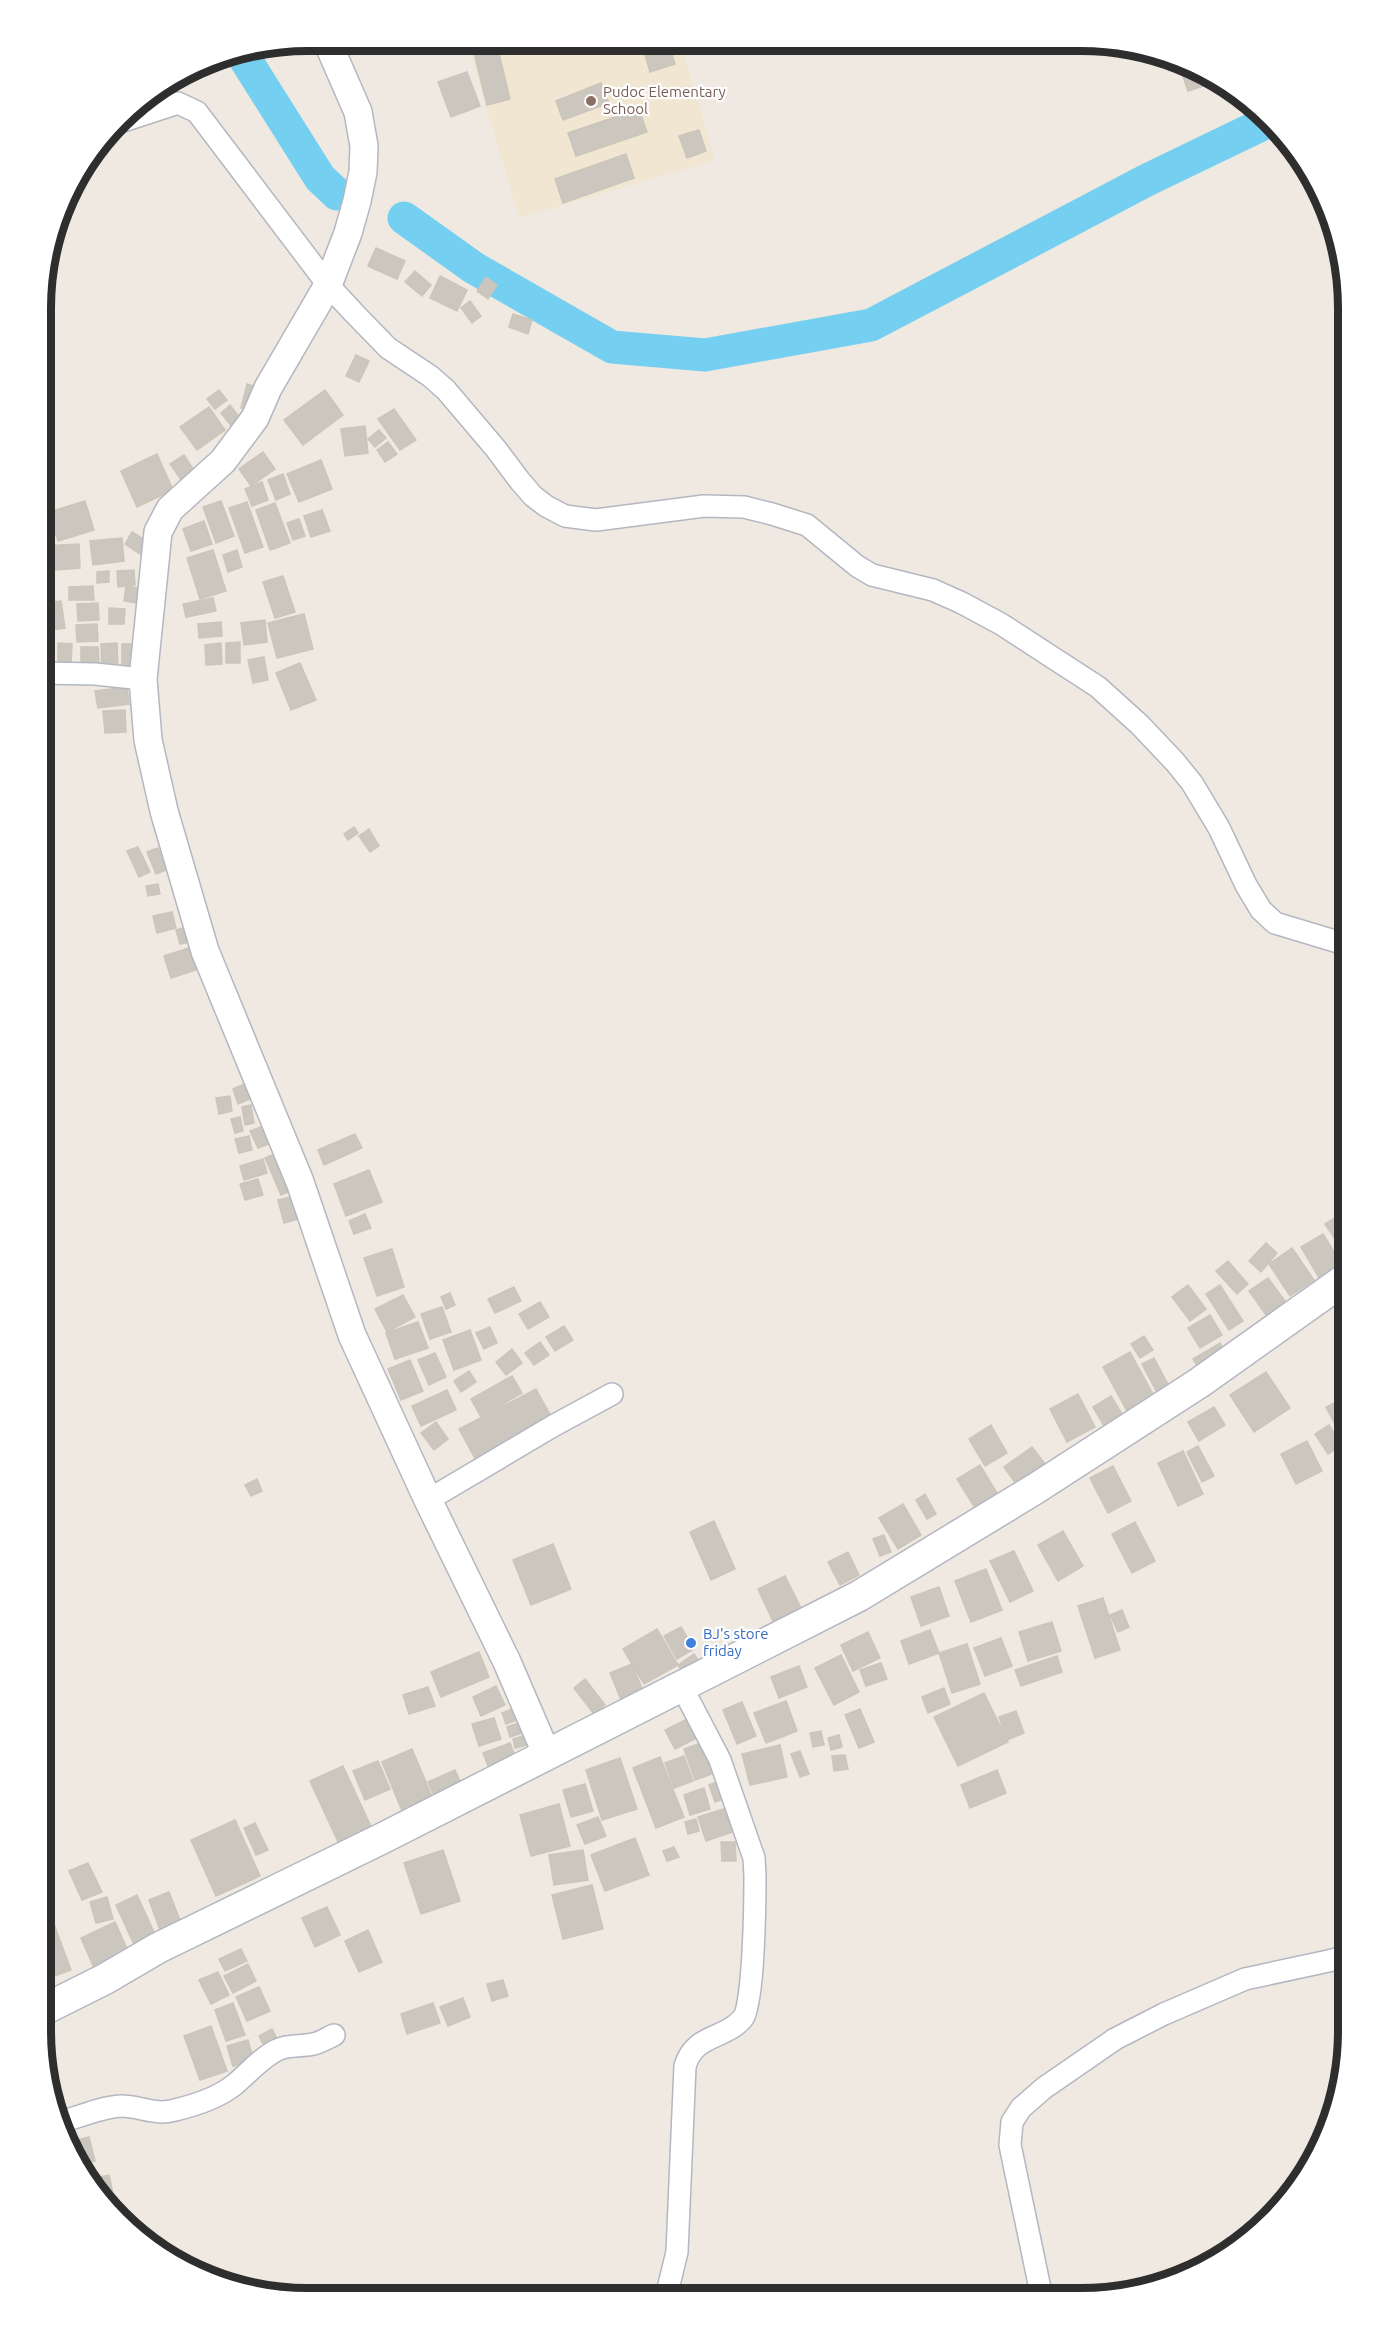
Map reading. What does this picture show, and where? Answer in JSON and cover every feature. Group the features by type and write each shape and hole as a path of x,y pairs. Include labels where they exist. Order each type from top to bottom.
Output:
{"main road":[{"path":"51,2006 105,1979 168,1943 547,1755 859,1596 1026,1495 1199,1383 1338,1284"}],"street":[{"path":"332,51 358,112 364,146 363,172 357,201 328,285 268,388 255,418 223,461 170,509 158,532 143,679 148,740 162,801 205,951 300,1182 352,1335 428,1500 507,1662 547,1755"},
{"path":"138,116 178,103 197,112 328,285 388,348 430,375 446,390 533,496 565,516 596,520 704,506 744,507 807,525 857,566 872,575 933,590 1011,630 1098,687 1140,725 1175,762 1192,783 1214,819 1256,901 1275,922 1338,942"},
{"path":"51,673 95,674 143,679"},
{"path":"428,1500 612,1394"},
{"path":"669,2288 677,2252 685,2066 688,2055 696,2045 737,2023 745,2016 750,1989 755,1876 754,1858 720,1760 682,1687"},
{"path":"1040,2288 1010,2145 1012,2122 1021,2108 1044,2088 1115,2039 1164,2014 1245,1979 1338,1959"},
{"path":"68,2120 113,2107 125,2106 157,2112 172,2112 191,2106 219,2096 235,2085 254,2065 279,2049 289,2045 314,2044 333,2035"}],"shaded area":[{"name":"Pudoc Elementary School","path":"470,51 683,51 715,160 519,218"}],"building":[{"path":"474,51 498,51 510,99 487,105"},
{"path":"644,51 671,51 675,64 650,72"},
{"path":"467,72 480,106 451,117 438,82"},
{"path":"1181,72 1208,84 1188,91"},
{"path":"601,83 609,103 563,120 556,101"},
{"path":"639,109 647,132 576,156 568,133"},
{"path":"699,130 706,151 687,158 679,136"},
{"path":"626,154 634,178 563,203 555,179"},
{"path":"376,248 405,261 397,279 368,266"},
{"path":"415,271 431,285 422,296 405,282"},
{"path":"440,276 467,290 457,311 430,298"},
{"path":"486,277 497,285 488,299 477,291"},
{"path":"470,301 481,316 472,323 461,308"},
{"path":"513,314 532,320 528,334 509,327"},
{"path":"356,355 369,361 359,382 346,376"},
{"path":"247,384 257,387 252,411 241,408"},
{"path":"219,390 227,400 215,409 207,399"},
{"path":"325,390 343,415 303,445 284,420"},
{"path":"230,405 242,421 233,428 221,413"},
{"path":"209,407 225,430 197,450 180,427"},
{"path":"394,409 416,440 400,450 378,419"},
{"path":"365,426 368,453 345,456 341,429"},
{"path":"379,430 386,438 375,447 368,439"},
{"path":"388,442 397,454 385,462 377,450"},
{"path":"263,452 275,469 251,486 239,469"},
{"path":"157,454 173,490 137,507 121,471"},
{"path":"184,455 195,472 182,481 170,464"},
{"path":"321,460 332,489 299,502 287,474"},
{"path":"283,474 290,494 276,500 268,480"},
{"path":"262,482 268,500 252,506 245,489"},
{"path":"85,501 94,530 58,541 51,511"},
{"path":"221,501 234,536 216,543 203,507"},
{"path":"247,502 263,547 245,553 229,508"},
{"path":"275,503 290,543 270,550 256,510"},
{"path":"322,510 330,531 311,537 304,516"},
{"path":"299,519 305,536 293,540 287,523"},
{"path":"204,521 212,544 191,551 183,529"},
{"path":"132,532 151,544 143,556 125,544"},
{"path":"122,538 124,561 93,565 90,541"},
{"path":"79,544 80,568 51,570 51,546"},
{"path":"213,550 226,591 200,599 187,558"},
{"path":"237,550 242,567 228,572 223,555"},
{"path":"134,570 135,585 118,587 117,571"},
{"path":"109,571 109,582 97,583 97,572"},
{"path":"283,576 295,612 275,618 263,582"},
{"path":"93,586 94,600 69,600 69,587"},
{"path":"126,586 143,589 141,604 124,601"},
{"path":"213,598 216,611 186,617 183,604"},
{"path":"61,601 65,628 51,630 51,602"},
{"path":"98,603 99,620 78,621 77,604"},
{"path":"109,608 125,609 124,624 109,624"},
{"path":"304,614 313,649 277,658 268,623"},
{"path":"265,620 267,642 244,645 241,623"},
{"path":"221,622 222,636 199,638 198,624"},
{"path":"97,624 98,641 77,642 76,625"},
{"path":"240,642 240,663 226,663 226,643"},
{"path":"58,643 72,644 71,666 58,665"},
{"path":"117,643 118,668 102,669 101,644"},
{"path":"221,643 222,664 206,665 205,645"},
{"path":"122,644 141,644 141,676 122,676"},
{"path":"81,647 98,647 99,663 81,663"},
{"path":"51,651 54,652 51,667"},
{"path":"264,657 268,680 253,683 248,660"},
{"path":"300,663 316,700 291,710 276,673"},
{"path":"127,687 129,704 98,708 95,691"},
{"path":"125,710 126,732 105,733 103,711"},
{"path":"354,827 358,833 348,840 344,834"},
{"path":"369,829 379,846 370,852 359,836"},
{"path":"138,847 150,872 139,877 127,851"},
{"path":"158,848 166,870 156,874 147,852"},
{"path":"158,884 160,894 148,896 146,886"},
{"path":"172,912 176,928 157,933 153,916"},
{"path":"195,925 199,940 180,944 176,930"},
{"path":"195,946 202,968 171,978 164,956"},
{"path":"254,1080 260,1095 238,1104 233,1089"},
{"path":"230,1096 232,1111 219,1114 216,1098"},
{"path":"251,1105 254,1123 245,1125 242,1107"},
{"path":"240,1117 243,1131 235,1133 231,1119"},
{"path":"269,1124 276,1141 258,1148 250,1131"},
{"path":"355,1134 362,1148 324,1165 318,1150"},
{"path":"249,1136 252,1150 239,1153 235,1139"},
{"path":"280,1152 296,1189 281,1195 265,1158"},
{"path":"263,1159 267,1173 244,1180 240,1166"},
{"path":"369,1170 382,1202 346,1216 334,1184"},
{"path":"258,1179 263,1195 245,1200 240,1184"},
{"path":"302,1194 309,1216 284,1223 278,1200"},
{"path":"365,1214 371,1228 354,1234 349,1221"},
{"path":"1336,1217 1338,1244 1325,1224"},
{"path":"1323,1234 1338,1258 1338,1271 1321,1281 1301,1247"},
{"path":"1266,1243 1277,1253 1261,1272 1249,1261"},
{"path":"1292,1248 1314,1280 1290,1296 1269,1264"},
{"path":"392,1249 404,1287 377,1296 364,1258"},
{"path":"1228,1261 1248,1284 1237,1294 1216,1271"},
{"path":"1268,1278 1285,1301 1266,1315 1249,1291"},
{"path":"1188,1285 1206,1309 1190,1321 1172,1297"},
{"path":"1220,1285 1243,1321 1229,1330 1206,1294"},
{"path":"514,1287 521,1301 495,1313 488,1299"},
{"path":"450,1293 455,1305 446,1309 441,1297"},
{"path":"403,1295 415,1317 387,1332 375,1309"},
{"path":"540,1302 549,1317 528,1329 519,1314"},
{"path":"442,1307 451,1332 430,1339 421,1314"},
{"path":"1210,1315 1222,1335 1200,1348 1188,1328"},
{"path":"418,1322 428,1348 395,1359 386,1333"},
{"path":"564,1326 573,1340 555,1351 546,1337"},
{"path":"490,1327 497,1343 484,1349 476,1333"},
{"path":"470,1330 481,1360 454,1370 443,1340"},
{"path":"1144,1336 1153,1350 1140,1358 1131,1344"},
{"path":"540,1342 549,1355 534,1365 525,1353"},
{"path":"1220,1343 1229,1359 1203,1375 1193,1359"},
{"path":"512,1349 522,1363 506,1375 496,1362"},
{"path":"1130,1352 1154,1396 1127,1411 1103,1367"},
{"path":"435,1353 446,1377 429,1385 418,1360"},
{"path":"1154,1358 1171,1390 1159,1396 1142,1364"},
{"path":"410,1360 423,1391 401,1400 388,1369"},
{"path":"469,1371 476,1382 461,1392 454,1381"},
{"path":"1266,1372 1290,1408 1254,1432 1230,1395"},
{"path":"512,1376 522,1393 481,1417 471,1399"},
{"path":"536,1389 553,1420 476,1460 459,1429"},
{"path":"447,1390 456,1410 421,1426 412,1406"},
{"path":"1078,1394 1095,1427 1067,1442 1050,1409"},
{"path":"1111,1396 1125,1419 1107,1431 1093,1407"},
{"path":"1338,1401 1338,1430 1326,1407"},
{"path":"1214,1407 1225,1425 1199,1441 1188,1422"},
{"path":"436,1422 448,1439 434,1450 421,1433"},
{"path":"991,1425 1007,1453 985,1466 969,1439"},
{"path":"1329,1425 1338,1439 1338,1448 1328,1454 1315,1434"},
{"path":"1307,1441 1322,1471 1296,1484 1281,1454"},
{"path":"1198,1446 1214,1476 1202,1482 1187,1452"},
{"path":"1032,1447 1045,1464 1016,1484 1004,1467"},
{"path":"1183,1451 1203,1494 1178,1506 1158,1463"},
{"path":"980,1465 1000,1498 977,1511 957,1479"},
{"path":"1113,1466 1131,1501 1108,1513 1090,1478"},
{"path":"257,1479 262,1491 251,1496 245,1485"},
{"path":"925,1494 936,1514 927,1519 916,1500"},
{"path":"903,1504 921,1535 898,1549 879,1518"},
{"path":"714,1521 735,1569 711,1580 690,1532"},
{"path":"1135,1522 1155,1561 1132,1573 1112,1534"},
{"path":"1063,1531 1083,1566 1058,1581 1038,1545"},
{"path":"884,1535 891,1552 880,1556 873,1539"},
{"path":"553,1544 571,1589 531,1605 513,1560"},
{"path":"1014,1551 1033,1591 1010,1602 990,1561"},
{"path":"848,1552 859,1575 840,1585 828,1562"},
{"path":"986,1569 1002,1610 971,1622 955,1581"},
{"path":"785,1576 806,1618 778,1632 758,1589"},
{"path":"939,1587 949,1616 921,1626 911,1597"},
{"path":"1103,1598 1120,1650 1095,1658 1078,1606"},
{"path":"1122,1610 1129,1627 1118,1632 1110,1615"},
{"path":"1052,1622 1061,1651 1028,1661 1019,1632"},
{"path":"681,1627 694,1649 677,1659 664,1636"},
{"path":"657,1629 678,1665 644,1684 623,1649"},
{"path":"930,1630 939,1653 909,1664 901,1641"},
{"path":"868,1632 880,1658 853,1671 841,1645"},
{"path":"1001,1638 1012,1666 985,1676 974,1648"},
{"path":"967,1644 980,1684 952,1693 939,1653"},
{"path":"479,1652 489,1677 441,1697 431,1672"},
{"path":"694,1654 703,1667 686,1678 678,1665"},
{"path":"841,1655 859,1692 834,1705 815,1668"},
{"path":"1057,1656 1062,1672 1021,1686 1015,1670"},
{"path":"881,1663 887,1679 866,1686 860,1670"},
{"path":"632,1664 646,1698 624,1707 610,1673"},
{"path":"799,1666 807,1687 779,1698 771,1677"},
{"path":"585,1679 605,1705 594,1714 574,1688"},
{"path":"496,1686 505,1705 481,1716 473,1697"},
{"path":"428,1687 435,1706 409,1714 403,1695"},
{"path":"944,1688 950,1704 928,1713 922,1697"},
{"path":"984,1693 1008,1742 958,1766 934,1717"},
{"path":"786,1701 797,1731 766,1743 754,1713"},
{"path":"742,1702 756,1736 737,1744 723,1710"},
{"path":"524,1704 529,1716 506,1724 502,1713"},
{"path":"860,1709 874,1742 859,1748 845,1715"},
{"path":"1016,1711 1024,1733 1007,1740 999,1717"},
{"path":"695,1715 705,1734 675,1749 665,1730"},
{"path":"494,1718 501,1739 479,1746 472,1724"},
{"path":"530,1719 534,1729 510,1737 507,1727"},
{"path":"821,1731 824,1745 813,1747 810,1733"},
{"path":"536,1732 539,1742 515,1748 513,1739"},
{"path":"839,1735 842,1747 831,1750 828,1738"},
{"path":"709,1740 720,1771 695,1780 684,1749"},
{"path":"510,1743 517,1761 490,1771 483,1753"},
{"path":"780,1745 787,1777 750,1785 742,1754"},
{"path":"412,1749 436,1806 405,1818 382,1762"},
{"path":"800,1751 809,1774 800,1777 791,1754"},
{"path":"845,1755 848,1769 834,1771 832,1756"},
{"path":"684,1756 693,1781 674,1788 665,1763"},
{"path":"660,1757 684,1817 656,1828 633,1768"},
{"path":"620,1758 637,1809 602,1820 586,1770"},
{"path":"378,1761 390,1789 365,1800 353,1771"},
{"path":"343,1766 373,1831 340,1846 310,1781"},
{"path":"455,1770 464,1790 437,1802 428,1782"},
{"path":"997,1770 1006,1793 970,1808 961,1785"},
{"path":"724,1779 731,1796 715,1802 709,1785"},
{"path":"585,1784 593,1811 571,1817 563,1790"},
{"path":"704,1788 710,1809 690,1815 684,1795"},
{"path":"559,1804 570,1846 531,1856 520,1815"},
{"path":"730,1807 738,1830 706,1841 698,1817"},
{"path":"598,1817 606,1836 585,1844 577,1825"},
{"path":"696,1819 699,1831 688,1834 685,1822"},
{"path":"235,1820 260,1876 216,1896 191,1840"},
{"path":"255,1823 268,1850 256,1855 244,1828"},
{"path":"635,1838 649,1875 605,1891 591,1855"},
{"path":"721,1842 735,1842 736,1861 722,1861"},
{"path":"674,1847 679,1857 667,1861 663,1851"},
{"path":"443,1850 460,1901 421,1914 404,1863"},
{"path":"583,1850 588,1880 554,1885 549,1855"},
{"path":"88,1863 102,1892 82,1900 69,1871"},
{"path":"592,1885 603,1929 563,1939 552,1895"},
{"path":"169,1892 184,1930 163,1938 149,1900"},
{"path":"137,1895 159,1943 138,1953 116,1905"},
{"path":"107,1897 113,1919 96,1923 90,1902"},
{"path":"327,1907 340,1935 315,1947 302,1918"},
{"path":"51,1916 71,1970 51,1977"},
{"path":"115,1922 133,1962 98,1977 81,1938"},
{"path":"368,1930 382,1962 359,1972 345,1941"},
{"path":"241,1949 247,1961 225,1971 219,1959"},
{"path":"248,1964 256,1981 233,1993 224,1976"},
{"path":"218,1972 229,1995 211,2004 199,1980"},
{"path":"503,1980 508,1996 492,2001 487,1984"},
{"path":"259,1987 270,2011 247,2021 236,1997"},
{"path":"463,1998 470,2017 448,2026 440,2007"},
{"path":"233,2003 245,2035 226,2041 215,2010"},
{"path":"433,2003 440,2023 407,2034 401,2014"},
{"path":"211,2026 227,2071 200,2080 184,2036"},
{"path":"272,2029 280,2044 267,2051 259,2036"},
{"path":"248,2040 254,2061 233,2066 227,2046"},
{"path":"89,2137 95,2161 87,2163 76,2140"},
{"path":"109,2175 114,2199 104,2187 97,2177"}],"waterway":[{"path":"245,59 320,178 337,194"},
{"path":"404,218 474,268 612,347 705,355 871,325 1147,180 1261,125"}],"place":[{"name":"Pudoc Elementary School","path":"591,101"},
{"name":"BJ's store friday","path":"691,1643"}]}
